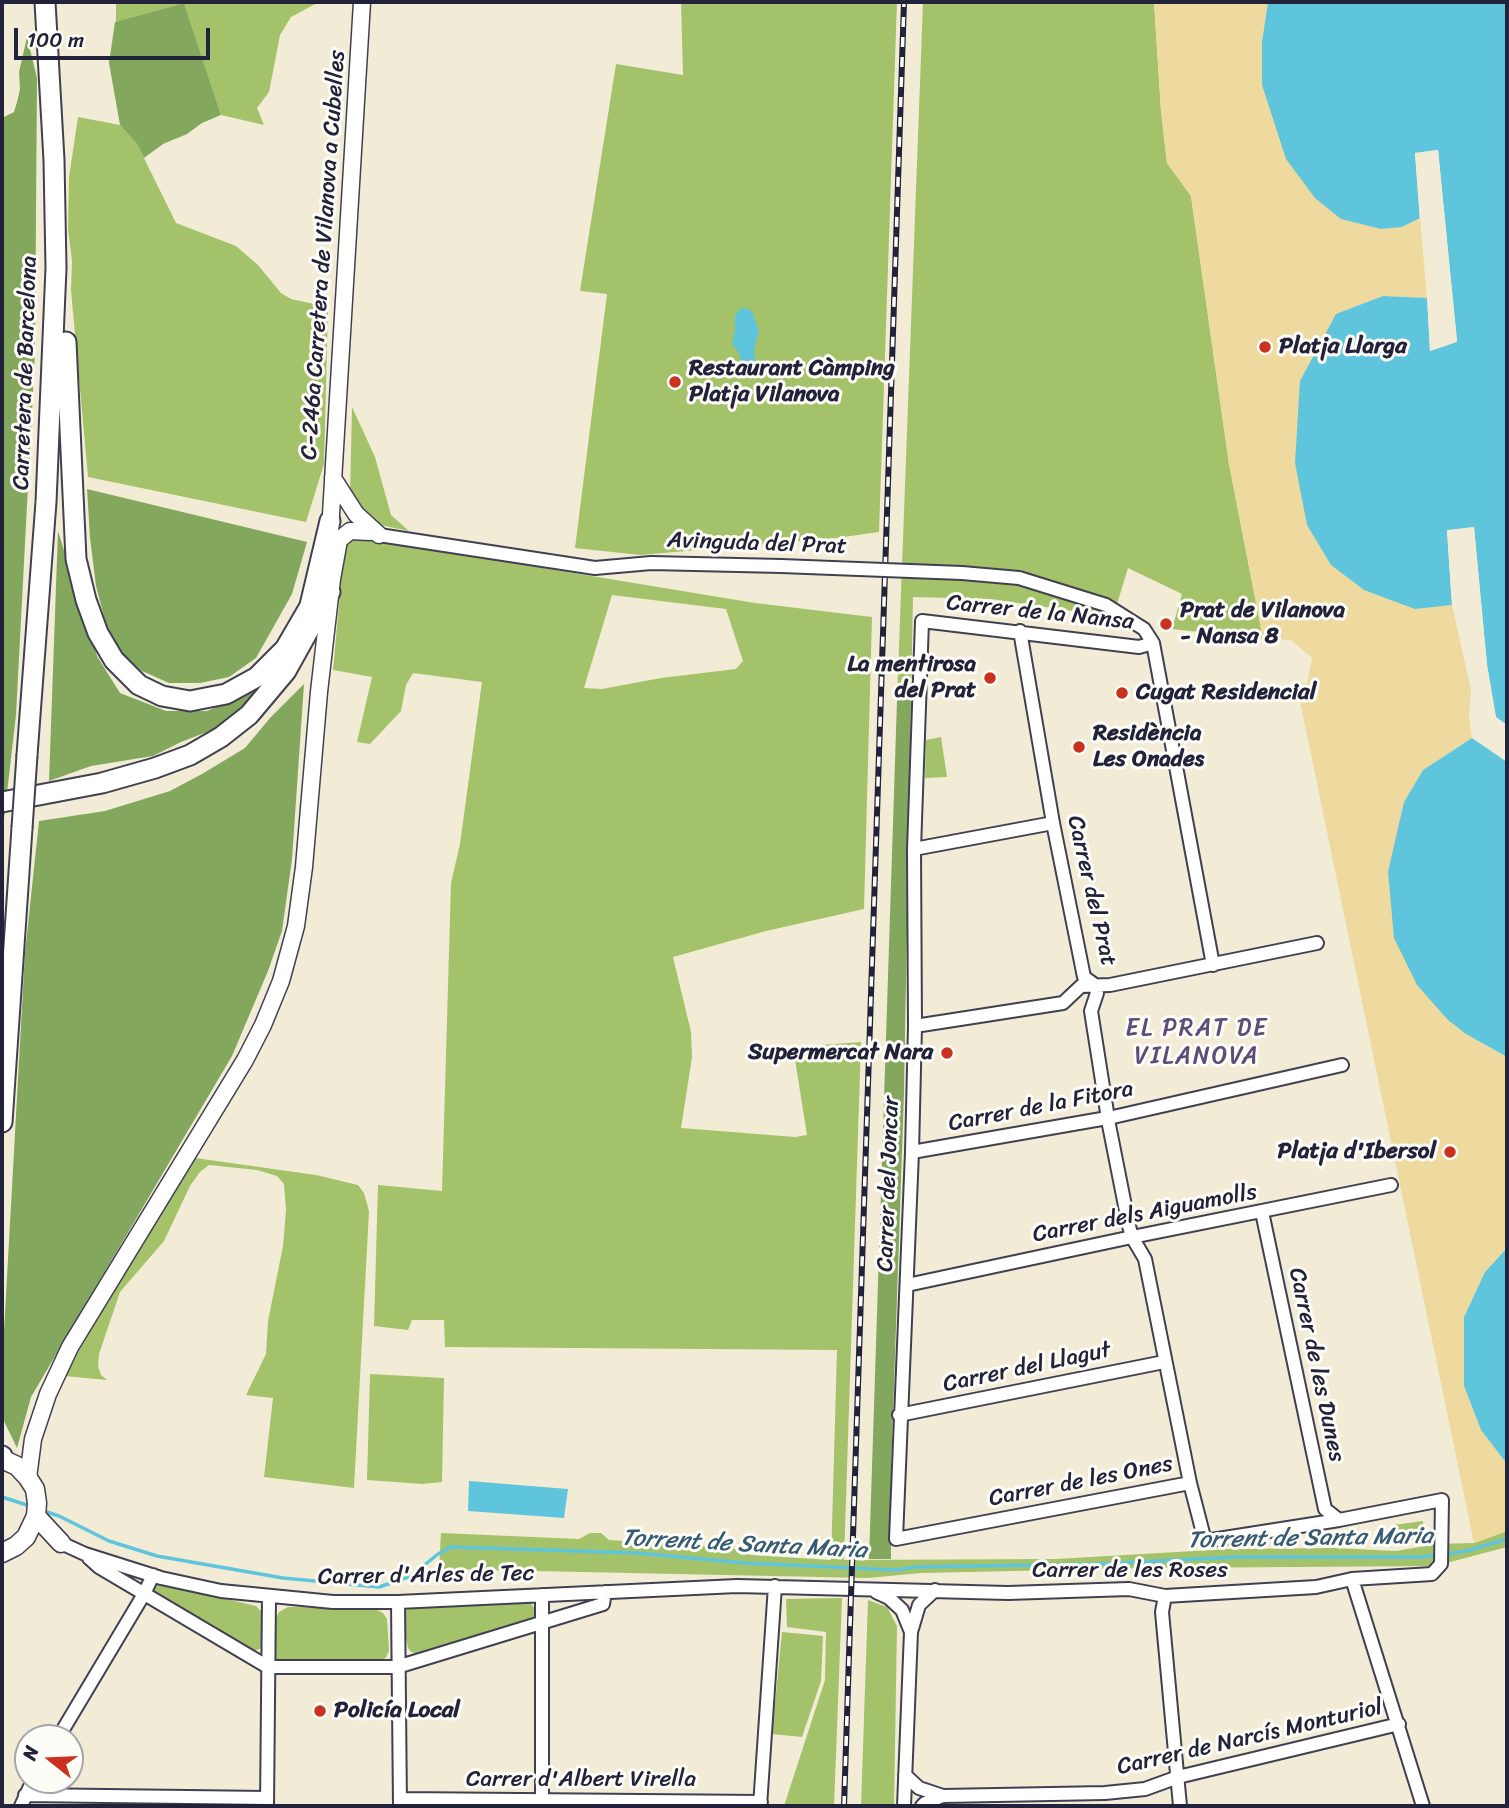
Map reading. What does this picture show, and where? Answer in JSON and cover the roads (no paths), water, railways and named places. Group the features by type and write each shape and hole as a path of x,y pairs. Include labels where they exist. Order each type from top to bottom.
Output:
{"highway":[{"name":"Carretera de Barcelona","path":"2,1122 46,502 56,268 54,147 45,2"},
{"path":"56,268 66,343 76,559 98,633 114,660 139,685 162,696 190,701 226,694 257,677 285,649 310,606"},
{"path":"300,647 330,517"},
{"path":"2,802 102,783 155,768 190,755 221,737 248,715 286,671 331,586"},
{"path":"2,944 19,879"}],"main road":[{"name":"C-246a Carretera de Vilanova a Cubelles","path":"331,586 332,478 362,2"},
{"path":"332,478 356,514 374,534"},
{"path":"330,517 341,509 348,509 356,514"},
{"path":"330,517 374,534"},
{"path":"29,1478 37,1427 48,1394 70,1347 245,1060 281,981 296,926 304,867 319,692 339,540 350,531 374,534"},
{"path":"2,1458 17,1466 29,1478 37,1509 61,1543"},
{"path":"3,1556 26,1537 37,1509"},
{"path":"26,1537 61,1543"}],"street":[{"name":"Avinguda del Prat","path":"374,534 595,568 651,563 781,566 962,573 1019,578 1106,605 1144,629 1153,643"},
{"path":"1116,643 1129,633 1128,619"},
{"name":"Carrer de la Nansa","path":"922,621 1139,647 1153,643"},
{"name":"Carrer del Joncar","path":"896,1539 899,1415 912,1152 915,1026 914,849 922,621"},
{"name":"Carrer del Prat","path":"1020,631 1053,823 1084,977 1095,985 1097,993 1091,1012 1132,1237 1145,1259 1190,1483"},
{"path":"1153,643 1213,965"},
{"path":"914,849 1053,823"},
{"path":"915,1026 1063,1003 1081,986 1110,985 1317,943"},
{"name":"Carrer de la Fitora","path":"912,1152 1110,1117 1342,1065"},
{"name":"Carrer dels Aiguamolls","path":"907,1285 1391,1185"},
{"name":"Carrer de les Dunes","path":"1262,1212 1325,1509"},
{"name":"Carrer del Llagut","path":"899,1415 1164,1362"},
{"name":"Carrer de les Ones","path":"896,1539 1190,1483 1205,1541 1443,1500 1441,1564 1432,1574"},
{"path":"1314,1523 1325,1509 1339,1520"},
{"name":"Carrer d'Arles de Tec","path":"61,1543 85,1554 153,1575 221,1591 333,1602 398,1602 737,1586 869,1589"},
{"name":"Carrer d'Arles de Tec","path":"85,1554 99,1567 268,1667"},
{"name":"Carrer de les Roses","path":"869,1589 1008,1593 1129,1589 1165,1596 1316,1587 1352,1579 1432,1574"},
{"path":"66,1724 153,1575"},
{"path":"1352,1579 1423,1806"},
{"path":"760,1804 775,1586"},
{"path":"869,1589 889,1598 902,1610 911,1632"},
{"path":"904,1806 911,1632 919,1605 935,1590"},
{"path":"268,1667 397,1667 603,1604 605,1592"},
{"path":"542,1595 542,1803"},
{"path":"1165,1596 1162,1612 1180,1806"},
{"path":"23,1800 267,1802 269,1597"},
{"path":"398,1602 400,1803"},
{"name":"Carrer de Narcís Monturiol","path":"905,1775 919,1788 943,1796 1105,1793 1145,1789 1178,1777 1399,1724"},
{"name":"Carrer de Narcís Monturiol","path":"922,1806 943,1796"},
{"name":"Carrer d'Albert Virella","path":"400,1803 760,1804"}],"water":[{"path":"1268,2 1507,2 1507,725 1496,718 1487,665 1474,527 1447,531 1452,605 1415,609 1364,590 1331,565 1307,525 1295,463 1300,381 1336,314 1383,296 1427,298 1430,351 1457,341 1438,150 1415,153 1420,218 1402,227 1381,229 1341,219 1315,198 1286,159 1262,85 1262,42"},
{"path":"742,307 752,311 759,331 754,350 755,360 748,367 741,363 739,353 732,344 735,315"},
{"path":"1472,738 1507,762 1507,1057 1466,1034 1448,1020 1417,985 1394,938 1388,872 1404,802 1423,770"},
{"path":"1507,1248 1507,1464 1481,1430 1464,1386 1464,1317 1485,1272"},
{"path":"469,1481 568,1489 564,1518 468,1511"}],"waterway":[{"name":"Torrent de Santa Maria","path":"2,1497 30,1506"},
{"name":"Torrent de Santa Maria","path":"44,1511 109,1541 157,1556 283,1578 379,1587 411,1576 451,1547 637,1553 745,1563 896,1570 915,1567 1099,1564 1237,1557 1422,1557 1467,1551 1507,1539"}],"railway":[{"path":"844,1806 904,2"}],"place":[{"name":"Platja Llarga","path":"1265,347"},
{"name":"Restaurant Càmping Platja Vilanova","path":"675,382"},
{"name":"Prat de Vilanova - Nansa 8","path":"1166,624"},
{"name":"La mentirosa del Prat","path":"990,678"},
{"name":"Cugat Residencial","path":"1122,693"},
{"name":"Residència Les Onades","path":"1079,747"},
{"name":"Supermercat Nara","path":"947,1053"},
{"name":"Platja d'Ibersol","path":"1450,1152"},
{"name":"Policía Local","path":"320,1711"}],"district":[{"name":"EL PRAT DE VILANOVA","path":"1197,1043"}]}
